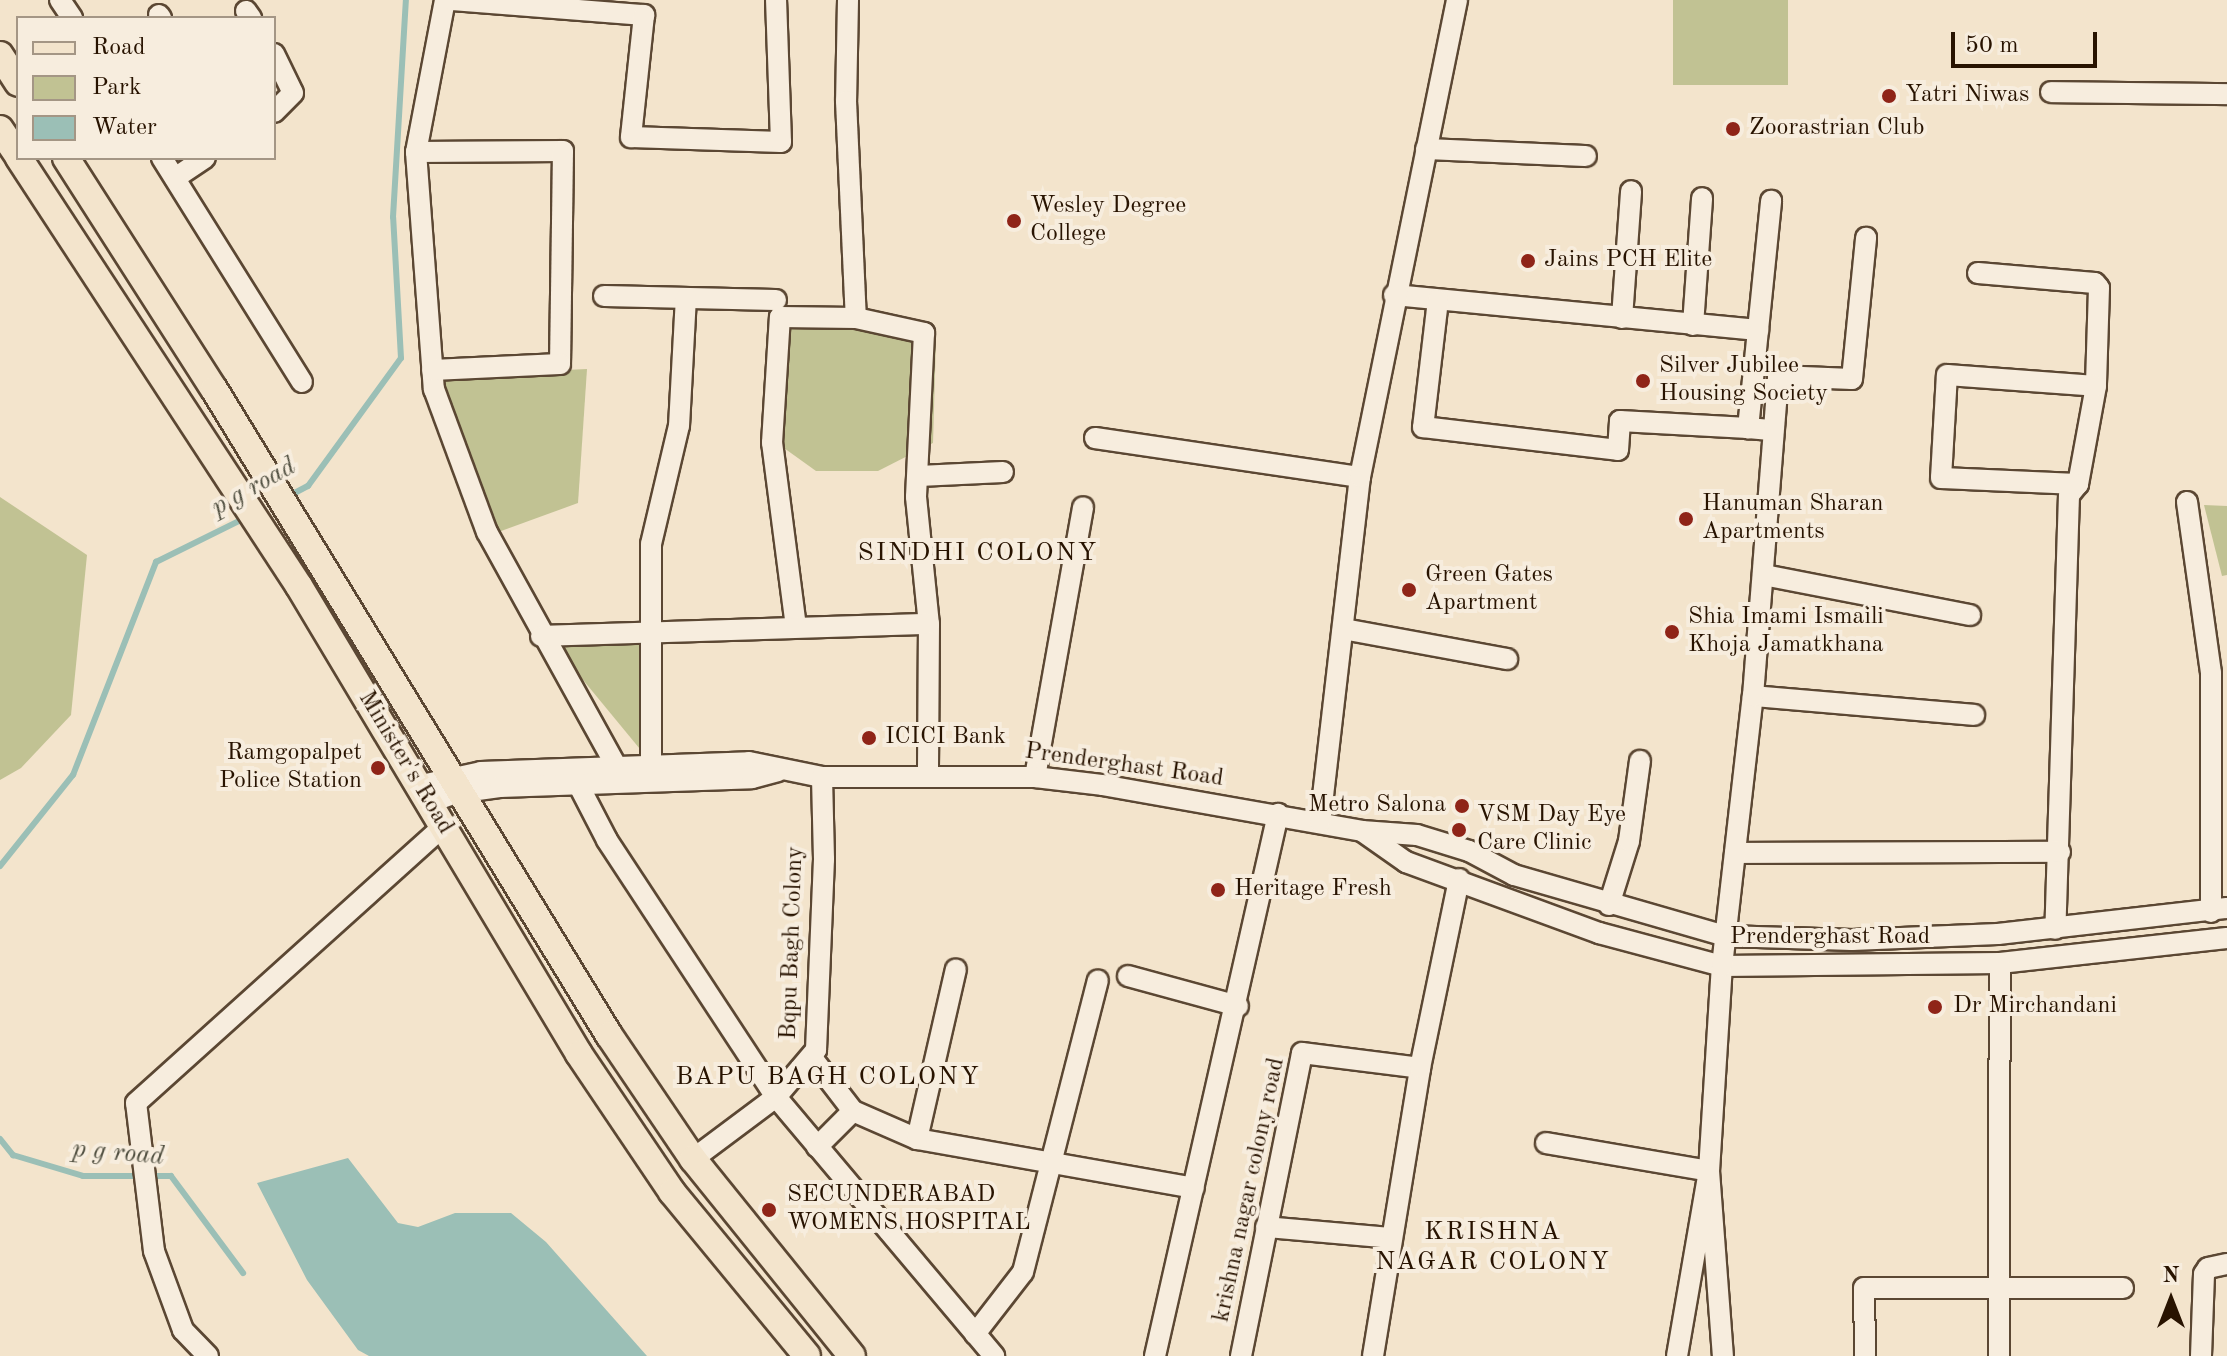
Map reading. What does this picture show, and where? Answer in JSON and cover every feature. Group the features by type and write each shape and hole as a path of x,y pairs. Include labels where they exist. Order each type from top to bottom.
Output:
{"main road":[{"path":"0,55 16,80"},
{"name":"Minister's Road","path":"0,129 16,154"},
{"name":"Minister's Road","path":"20,160 299,586 579,1054 672,1192 807,1356"},
{"name":"Minister's Road","path":"67,160 326,571 451,784 693,1159 852,1356"}],"street":[{"path":"445,0 416,152 432,370 487,532 541,636 616,766"},
{"path":"452,0 644,15 631,137 781,142 776,0"},
{"path":"848,0 846,101 856,318"},
{"path":"1320,822 1360,477 1394,295 1457,0"},
{"path":"276,58 293,93 276,110"},
{"path":"2051,92 2227,94"},
{"path":"1426,149 1586,156"},
{"path":"416,152 563,151 560,364 432,370"},
{"path":"163,160 302,382"},
{"path":"175,178 202,160"},
{"path":"1622,318 1631,191"},
{"path":"1693,325 1702,198"},
{"path":"1748,428 1771,201"},
{"path":"1677,1356 1709,1171 1722,966 1753,696 1778,376 1852,379 1866,238"},
{"path":"1978,273 2095,283 2096,386 2078,484 2069,495 2060,852 2055,929"},
{"path":"1394,295 1758,330"},
{"path":"604,296 776,300"},
{"path":"651,766 651,544 679,426 686,298"},
{"path":"1438,300 1423,427 1618,450 1620,421 1773,430"},
{"path":"796,627 772,443 780,317 856,318 924,333 919,476 929,624 928,776"},
{"path":"2078,484 1941,478 1947,375 2096,386"},
{"path":"1095,438 1360,477"},
{"path":"919,476 1003,472"},
{"path":"2187,502 2211,673 2219,910"},
{"path":"1035,777 1083,507"},
{"path":"1764,575 1970,615"},
{"path":"541,636 649,629 929,624"},
{"path":"1343,629 1507,659"},
{"path":"1753,696 1974,715"},
{"path":"1609,905 1629,841 1640,761"},
{"name":"Prenderghast Road","path":"423,795 451,784 616,766 749,762 822,777 1035,777 1278,814 1362,831 1417,835 1469,851 1514,875 1609,905 1725,936 1852,940 2055,929 2219,910"},
{"name":"Prenderghast Road","path":"451,784 578,784 752,778 782,770"},
{"name":"Bqpu Bagh Colony","path":"693,1159 776,1097 813,1059 824,859 822,777"},
{"path":"578,784 607,840 776,1097 994,1356"},
{"path":"1155,1356 1238,1006 1278,814"},
{"path":"208,1356 183,1330 154,1251 136,1103 443,827"},
{"name":"Prenderghast Road","path":"1362,831 1396,857 1599,933 1722,966 2000,963 2227,938"},
{"path":"1735,853 2060,852"},
{"path":"1373,1356 1420,1068 1459,879"},
{"path":"1999,1356 2000,963"},
{"path":"917,1139 956,969"},
{"path":"1128,976 1238,1006"},
{"path":"975,1334 1023,1272 1098,980"},
{"name":"krishna nagar colony road","path":"1241,1356 1302,1053 1420,1068"},
{"path":"813,1059 853,1111 917,1139 1051,1160 1194,1188"},
{"path":"817,1147 853,1111"},
{"path":"1546,1143 1709,1171"},
{"path":"1709,1171 1723,1356"},
{"path":"1266,1227 1392,1238"},
{"path":"2201,1356 2204,1274 2208,1268 2227,1264"},
{"path":"1865,1356 1864,1288 2123,1288"}],"green space":[{"path":"1673,0 1788,0 1788,85 1673,85"},
{"path":"783,322 857,324 936,339 933,443 878,471 816,471 777,443"},
{"path":"587,369 578,503 493,534 437,376"},
{"path":"0,497 87,555 71,715 21,768 0,780"},
{"path":"2204,505 2227,506 2227,575 2222,576"},
{"path":"644,630 649,760 546,635"}],"water":[{"path":"348,1158 398,1223 418,1227 455,1213 511,1213 546,1242 647,1356 369,1356 358,1350 307,1280 257,1183"}],"waterway":[{"name":"p g road","path":"287,497 308,486 401,358 393,217 406,0"},
{"name":"p g road","path":"0,866 73,775 156,562 245,518"},
{"name":"p g road","path":"0,1139 13,1155 83,1176 171,1176 243,1273"}],"place":[{"name":"Yatri Niwas","path":"1889,96"},
{"name":"Zoorastrian Club","path":"1733,129"},
{"name":"Wesley Degree College","path":"1014,221"},
{"name":"Jains PCH Elite","path":"1528,261"},
{"name":"Silver Jubilee Housing Society","path":"1643,381"},
{"name":"Hanuman Sharan Apartments","path":"1686,519"},
{"name":"Green Gates Apartment","path":"1409,590"},
{"name":"Shia Imami Ismaili Khoja Jamatkhana","path":"1672,632"},
{"name":"ICICI Bank","path":"869,738"},
{"name":"Ramgopalpet Police Station","path":"378,768"},
{"name":"Metro Salona","path":"1462,806"},
{"name":"VSM Day Eye Care Clinic","path":"1459,830"},
{"name":"Heritage Fresh","path":"1218,890"},
{"name":"Dr Mirchandani","path":"1935,1007"},
{"name":"SECUNDERABAD WOMENS HOSPITAL","path":"769,1210"}],"district":[{"name":"SINDHI COLONY","path":"978,554"},
{"name":"BAPU BAGH COLONY","path":"828,1078"},
{"name":"KRISHNA NAGAR COLONY","path":"1493,1248"}]}
